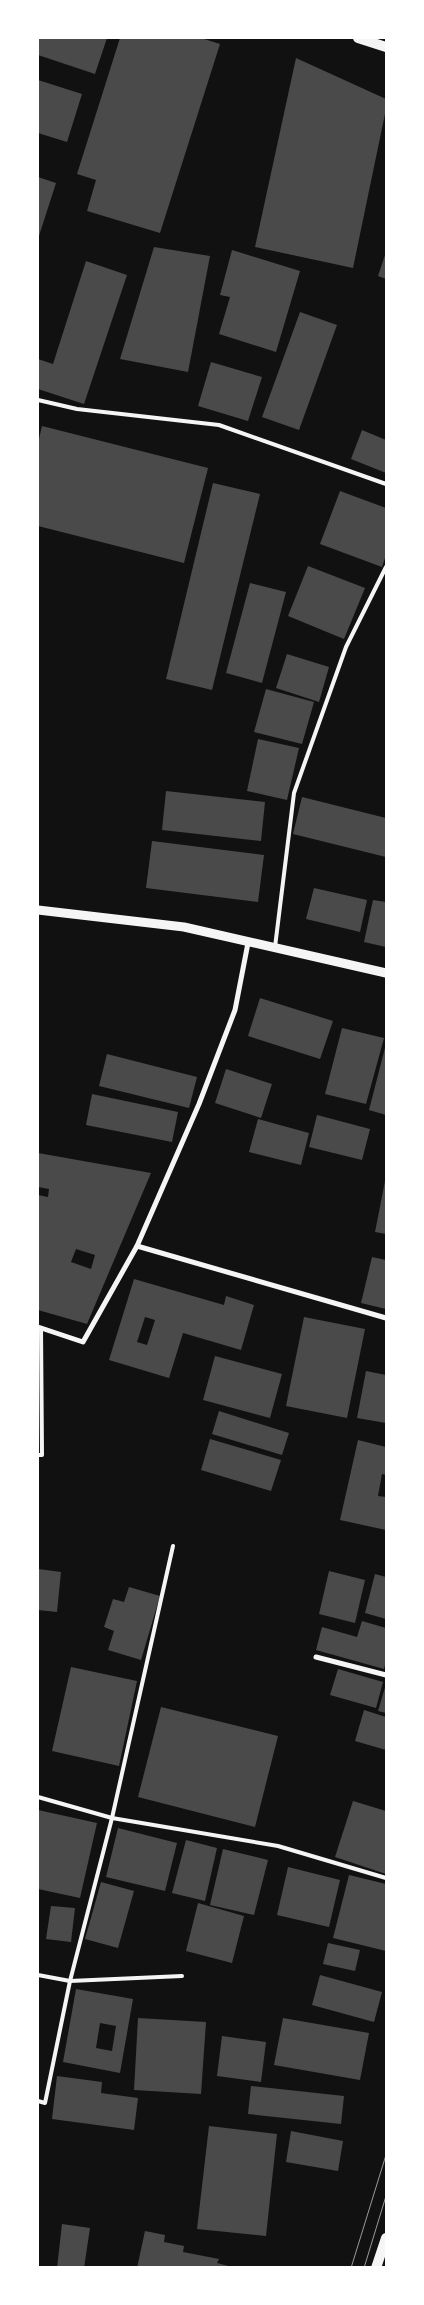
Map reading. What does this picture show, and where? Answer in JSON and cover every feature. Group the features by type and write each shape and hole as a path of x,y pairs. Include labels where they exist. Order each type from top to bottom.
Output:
{"main road":[{"path":"358,38 386,47"},
{"path":"376,2268 386,2238"}],"street":[{"path":"38,910 184,927 274,949 386,972"},
{"path":"39,1328 83,1342 137,1246 199,1104 235,1010 248,943"},
{"path":"137,1246 386,1318"},
{"path":"316,1657 386,1675"}],"lane":[{"path":"38,400 77,409 219,425 386,484"},
{"path":"274,949 294,793 346,648 386,567"},
{"path":"38,1455 42,1455 39,1328"},
{"path":"38,2101 45,2102 70,1981 112,1818 173,1546"},
{"path":"38,1797 112,1818 278,1846 386,1878"},
{"path":"38,1975 70,1981 182,1976"}],"building":[{"path":"38,38 107,38 95,74 38,55"},
{"path":"120,38 201,38 220,44 160,233 87,211 96,180 77,174"},
{"path":"296,58 386,99 386,109 353,268 255,247"},
{"path":"38,80 82,94 67,142 38,133"},
{"path":"38,177 56,183 38,239"},
{"path":"154,247 210,256 188,372 120,359"},
{"path":"232,250 300,271 276,352 219,334 230,297 220,295"},
{"path":"386,252 386,279 378,276"},
{"path":"86,261 127,275 84,404 38,389 38,359 53,364"},
{"path":"300,312 337,325 299,430 262,417"},
{"path":"211,362 262,377 248,421 198,406"},
{"path":"42,426 208,468 184,563 38,526 38,443"},
{"path":"362,430 386,440 386,473 351,459"},
{"path":"213,483 260,494 212,690 166,679"},
{"path":"340,491 386,508 386,555 382,567 320,544"},
{"path":"308,566 365,588 344,639 288,616"},
{"path":"250,583 286,592 262,683 226,673"},
{"path":"287,654 329,667 319,702 276,688"},
{"path":"266,689 314,702 302,744 254,732"},
{"path":"258,739 299,748 287,800 247,791"},
{"path":"166,791 265,802 261,841 162,830"},
{"path":"302,797 386,818 386,857 293,834"},
{"path":"152,841 264,855 258,902 146,888"},
{"path":"314,888 367,900 360,932 306,919"},
{"path":"373,900 386,902 386,947 364,942"},
{"path":"260,998 333,1021 320,1059 248,1036"},
{"path":"342,1028 384,1038 366,1104 325,1094"},
{"path":"386,1044 386,1115 369,1110"},
{"path":"107,1054 197,1077 189,1108 99,1086"},
{"path":"226,1069 272,1084 261,1118 215,1103"},
{"path":"92,1094 178,1112 172,1142 86,1125"},
{"path":"317,1115 370,1129 362,1160 309,1147"},
{"path":"258,1119 309,1133 301,1165 249,1152"},
{"path":"38,1153 151,1173 87,1324 38,1310 38,1195 48,1197 49,1189 38,1187","holes":["76,1249 95,1255 91,1269 71,1262"]},
{"path":"386,1176 386,1234 375,1232"},
{"path":"372,1257 386,1260 386,1309 361,1303"},
{"path":"134,1279 224,1305 226,1296 254,1305 241,1350 183,1333 169,1378 109,1360","holes":["145,1317 155,1320 147,1345 137,1342"]},
{"path":"304,1317 365,1329 347,1418 286,1406"},
{"path":"215,1356 282,1374 270,1418 203,1400"},
{"path":"366,1371 386,1375 386,1423 357,1418"},
{"path":"219,1411 289,1433 282,1455 212,1434"},
{"path":"210,1439 281,1460 271,1491 201,1470"},
{"path":"358,1440 386,1447 386,1475 382,1474 378,1496 386,1497 386,1530 340,1520"},
{"path":"38,1569 61,1572 57,1612 38,1610"},
{"path":"329,1571 365,1580 355,1623 319,1614"},
{"path":"375,1574 386,1577 386,1619 365,1613"},
{"path":"129,1587 160,1596 141,1660 108,1650 114,1631 104,1627 113,1599 124,1602"},
{"path":"362,1621 386,1628 386,1661 384,1669 316,1650 322,1627 357,1637"},
{"path":"71,1667 137,1681 119,1766 52,1751"},
{"path":"338,1669 383,1682 376,1708 330,1695"},
{"path":"386,1684 386,1713 378,1711"},
{"path":"161,1707 278,1736 255,1827 138,1797"},
{"path":"364,1710 386,1717 386,1750 355,1741"},
{"path":"353,1801 386,1811 386,1874 335,1857"},
{"path":"38,1810 97,1823 80,1898 38,1889"},
{"path":"118,1828 177,1843 165,1891 106,1877"},
{"path":"186,1840 217,1848 205,1901 172,1893"},
{"path":"223,1849 268,1860 254,1915 210,1905"},
{"path":"288,1867 340,1880 329,1927 277,1915"},
{"path":"349,1875 386,1884 386,1951 333,1938"},
{"path":"101,1882 134,1891 118,1948 85,1939"},
{"path":"198,1903 244,1916 232,1963 186,1951"},
{"path":"51,1906 75,1908 71,1942 46,1939"},
{"path":"328,1943 360,1950 355,1971 323,1964"},
{"path":"320,1975 382,1992 374,2022 312,2005"},
{"path":"76,1989 133,1999 120,2073 63,2062","holes":["100,2023 116,2026 112,2051 96,2048"]},
{"path":"138,2018 206,2022 201,2094 134,2090"},
{"path":"283,2018 369,2033 360,2080 274,2065"},
{"path":"222,2036 266,2042 261,2082 217,2076"},
{"path":"57,2076 102,2082 101,2093 138,2098 134,2130 52,2119"},
{"path":"251,2086 344,2096 341,2124 248,2114"},
{"path":"209,2126 277,2134 266,2236 197,2229"},
{"path":"291,2131 343,2141 338,2171 286,2162"},
{"path":"62,2224 90,2228 84,2268 57,2268"},
{"path":"145,2231 165,2235 164,2242 184,2246 183,2252 219,2259 217,2263 236,2268 137,2268"}],"tram line":[{"path":"351,2268 386,2155"},
{"path":"364,2268 386,2196"}]}
